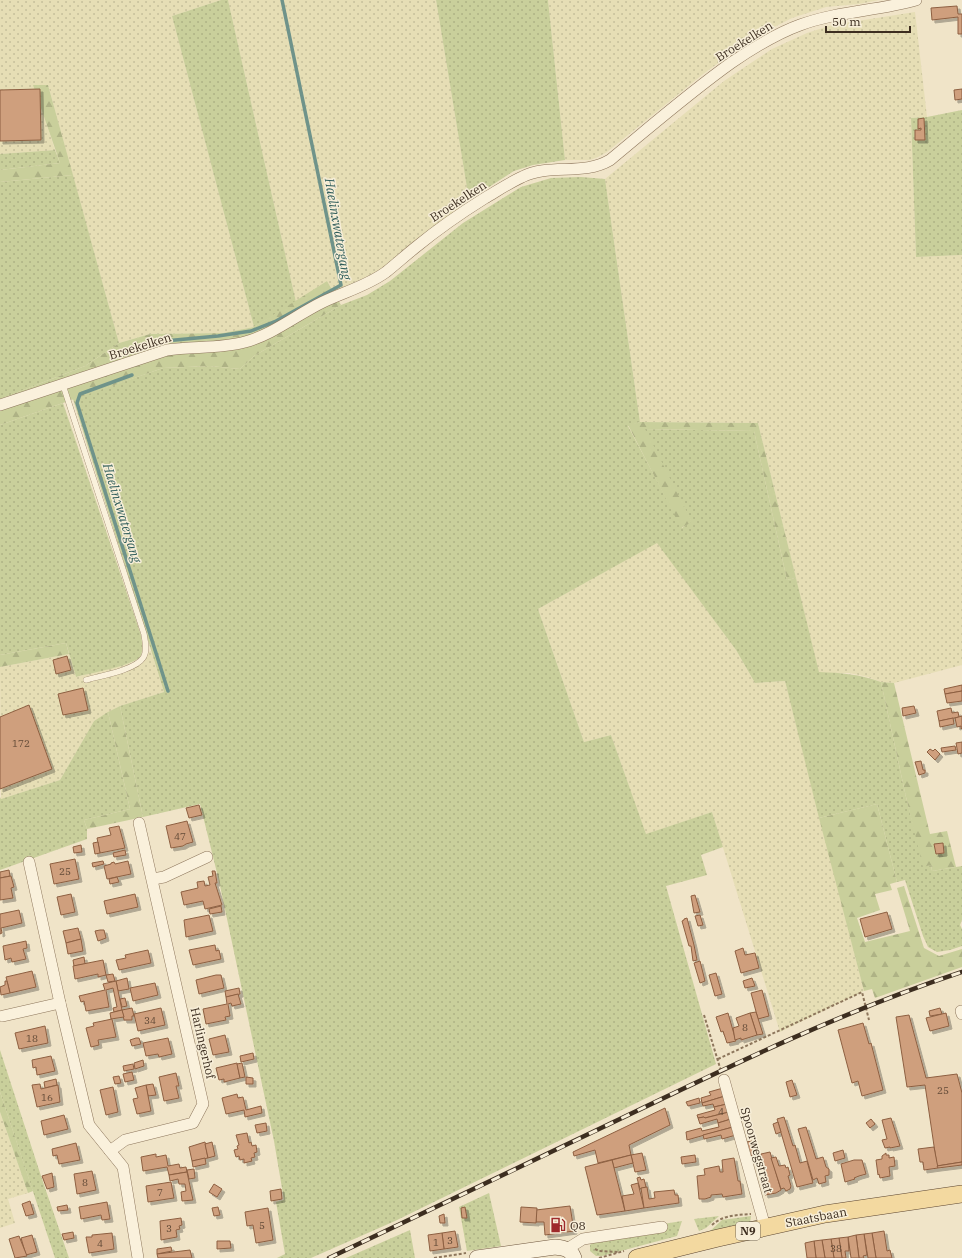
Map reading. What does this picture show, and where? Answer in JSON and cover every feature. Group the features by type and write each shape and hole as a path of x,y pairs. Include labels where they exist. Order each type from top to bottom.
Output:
{"main road":[{"name":"Staatsbaan","path":"637,1258 825,1214 962,1194"}],"street":[{"name":"Broekelken","path":"0,405 166,350 184,347 235,344 260,336 322,303 385,273 438,229 523,176 548,170 592,168 610,160 712,76 754,47 777,35 800,25 825,17 897,5 916,0"},
{"name":"Harlingerhof","path":"110,1151 125,1140 193,1123 203,1104 139,823"},
{"path":"153,880 164,877 207,857"},
{"path":"29,862 89,1125 122,1167 138,1258"},
{"path":"3,1016 60,1003"},
{"name":"Spoorwegstraat","path":"724,1080 765,1227"},
{"path":"477,1258 555,1247 571,1253 583,1239 662,1227"}],"lane":[{"path":"63,385 144,634 146,646 144,658 133,666 86,680"}],"path":[{"path":"718,1059 862,992 869,1020"},
{"path":"704,1015 724,1080"}],"shaded area":[{"path":"0,0 221,0 172,16 254,327 223,333 150,334 119,343 48,85 34,85 55,150 0,154"},
{"path":"228,0 436,0 469,200 380,270 334,293 327,281 296,302"},
{"path":"548,0 879,0 859,4 826,7 792,18 749,40 702,75 607,152 590,160 565,160"},
{"path":"915,12 927,117 911,118 916,257 962,255 962,665 894,683 881,682 868,677 849,673 819,673 758,423 640,422 605,179 724,81 772,49 807,33 832,25"},
{"path":"657,542 736,650 755,683 785,681 864,991 780,1032 712,812 646,835 611,735 584,742 538,609"},
{"path":"151,651 164,692 120,706 94,721 60,780 1,799 0,667 69,654 76,677 133,662"},
{"path":"0,1112 28,1193 8,1199 15,1223 0,1228"}],"green space":[{"path":"221,0 228,0 296,302 254,327 172,16"},
{"path":"436,0 548,0 565,160 533,165 514,171 469,200"},
{"path":"33,85 48,85 73,175 0,182 0,170 60,163"},
{"path":"962,110 962,255 916,257 911,118 927,117"},
{"path":"55,150 60,163 0,170 0,154"},
{"path":"73,175 119,343 85,366 0,399 0,182"},
{"path":"581,177 605,179 640,422 628,426 682,528 691,521 644,429 754,431 787,580 796,578 819,672 850,674 881,682 906,797 924,866 931,865 932,871 962,866 962,920 960,925 962,929 962,946 937,952 928,947 905,880 897,882 877,804 819,818 785,681 755,683 736,650 657,543 538,609 584,742 611,735 646,834 712,812 723,847 701,855 707,875 666,886 716,1064 395,1221 311,1258 277,1258 285,1254 276,1202 284,1200 274,1141 219,881 200,804 143,817 120,706 164,692 73,399 163,368 210,366 240,369 254,356 341,305 367,295 390,281 463,223 521,187 551,178"},
{"path":"327,281 341,305 254,356 240,369 210,366 163,368 0,425 0,399 85,366 119,343 150,334 223,333 254,327"},
{"path":"63,403 141,635 142,646 141,655 136,660 120,666 76,677 66,643 0,655 0,425"},
{"path":"640,422 758,423 796,578 787,580 754,431 645,429 692,522 681,528 628,425"},
{"path":"66,643 69,654 0,667 0,655"},
{"path":"881,682 894,683 930,834 947,831 956,867 932,871 931,865 923,867"},
{"path":"120,706 143,817 87,829 84,820 130,809 108,712"},
{"path":"108,712 130,809 84,820 87,829 87,839 0,870 0,797 1,799 60,780 94,721"},
{"path":"877,804 897,882 890,884 892,890 875,894 880,910 857,918 865,942 910,931 897,888 904,886 924,948 939,956 962,949 962,967 875,998 872,989 864,991 819,818"},
{"path":"0,1050 69,1258 55,1258 0,1092"},
{"path":"0,1092 33,1191 28,1193 0,1112"},
{"path":"489,1193 501,1246 467,1251 459,1207"},
{"path":"719,1216 706,1228 699,1231 694,1219"},
{"path":"751,1216 750,1223 708,1233 722,1220"},
{"path":"682,1221 677,1236 602,1256 596,1256 590,1251 590,1245 592,1242 663,1224"},
{"path":"410,1230 415,1258 346,1258"}],"building":[{"path":"957,6 958,14 962,14 962,34 958,34 958,17 932,20 931,8"},
{"path":"40,89 41,140 0,141 0,90"},
{"path":"962,89 962,99 955,100 954,90"},
{"path":"924,118 925,140 915,140 915,130 921,130 921,128 918,129 918,119"},
{"path":"67,656 71,670 56,674 53,660"},
{"path":"962,685 962,691 945,694 944,689"},
{"path":"83,688 88,710 63,715 58,694"},
{"path":"962,691 962,701 947,703 945,694"},
{"path":"29,705 52,769 0,789 0,717"},
{"path":"914,706 916,713 903,716 902,708"},
{"path":"951,708 952,713 958,712 959,717 939,721 937,711"},
{"path":"962,716 961,729 961,726 957,727 955,718"},
{"path":"953,718 954,724 940,727 939,721"},
{"path":"962,742 962,753 958,754 956,743"},
{"path":"955,746 956,750 942,752 941,748"},
{"path":"930,749 933,751 935,749 940,754 935,760 927,752"},
{"path":"921,761 925,773 919,775 915,762"},
{"path":"199,805 202,815 189,818 186,808"},
{"path":"187,821 193,842 183,846 171,848 166,826"},
{"path":"119,826 125,848 100,853 97,838 111,835 109,828"},
{"path":"98,842 100,853 95,854 93,843"},
{"path":"943,843 944,853 936,854 934,844"},
{"path":"81,845 82,852 74,853 73,847"},
{"path":"125,850 126,855 114,857 113,853"},
{"path":"75,859 79,879 54,884 50,864"},
{"path":"103,861 104,864 93,867 92,863"},
{"path":"128,861 131,874 107,879 104,866 114,862 115,864"},
{"path":"9,870 10,876 0,878 0,872"},
{"path":"212,871 215,871 217,883 215,883 222,905 205,909 203,901 184,905 181,892 198,888 197,882 204,881 205,886 210,885 208,877 213,876"},
{"path":"11,876 14,887 11,888 13,898 0,900 0,878"},
{"path":"117,877 119,882 110,884 109,879"},
{"path":"71,894 75,912 61,915 57,897"},
{"path":"135,894 138,907 107,914 104,901"},
{"path":"695,895 700,912 694,913 691,896"},
{"path":"221,906 222,912 210,914 209,909"},
{"path":"19,910 22,923 1,928 2,933 0,934 0,914"},
{"path":"887,912 892,929 865,937 860,919"},
{"path":"209,915 213,931 186,937 184,920"},
{"path":"700,915 703,925 698,926 695,916"},
{"path":"687,918 697,960 693,961 691,946 689,946 682,921"},
{"path":"78,928 81,939 66,943 63,931"},
{"path":"104,930 106,938 98,941 95,931"},
{"path":"81,939 83,951 68,954 66,943"},
{"path":"26,941 27,948 23,949 26,959 12,962 11,958 5,960 3,946"},
{"path":"215,945 216,951 219,950 221,959 193,965 189,950"},
{"path":"743,948 745,955 755,953 759,968 741,973 735,951"},
{"path":"148,950 151,963 119,970 116,960 126,958 125,955"},
{"path":"84,957 85,964 74,966 73,960"},
{"path":"103,960 106,975 98,977 98,974 75,979 73,966"},
{"path":"700,961 705,981 700,983 694,963"},
{"path":"32,971 36,987 10,993 6,977"},
{"path":"716,973 722,994 715,996 709,975"},
{"path":"113,974 115,981 108,982 106,975"},
{"path":"221,975 224,988 199,994 196,980"},
{"path":"127,978 129,989 118,991 116,981"},
{"path":"752,978 755,986 745,988 743,981"},
{"path":"5,981 7,981 10,993 1,995 0,987 5,985"},
{"path":"116,981 122,1010 114,1012 113,1008 117,1007 113,988 106,990 109,1007 86,1011 84,1001 81,1002 79,996 105,990 103,984"},
{"path":"155,983 158,995 133,1001 130,988"},
{"path":"239,988 240,994 226,997 225,991"},
{"path":"762,990 769,1016 758,1019 751,993"},
{"path":"238,994 241,1004 232,1006 231,1003 228,1004 230,1016 225,1017 226,1020 206,1024 203,1009 227,1004 226,997"},
{"path":"125,998 127,1006 122,1007 120,999"},
{"path":"132,1008 134,1016 132,1016 132,1020 124,1020 122,1010"},
{"path":"161,1008 165,1025 138,1031 134,1014"},
{"path":"940,1008 942,1014 930,1016 929,1011"},
{"path":"122,1010 124,1017 111,1019 110,1013"},
{"path":"756,1012 763,1034 757,1035 750,1013"},
{"path":"728,1013 736,1041 727,1043 723,1031 721,1032 716,1017"},
{"path":"750,1013 757,1035 741,1040 741,1038 735,1040 733,1028 739,1026 736,1018"},
{"path":"946,1013 949,1026 930,1031 926,1018"},
{"path":"909,1015 926,1078 957,1074 962,1093 962,1162 937,1166 925,1085 907,1087 896,1017"},
{"path":"112,1019 116,1037 98,1040 99,1045 91,1047 86,1028 94,1026 93,1023"},
{"path":"863,1023 869,1044 871,1043 883,1090 862,1096 858,1081 852,1083 838,1030"},
{"path":"45,1026 48,1043 19,1049 15,1033"},
{"path":"225,1035 229,1052 213,1055 209,1039"},
{"path":"139,1038 141,1044 132,1046 130,1040"},
{"path":"168,1038 172,1054 159,1057 158,1054 146,1056 143,1043"},
{"path":"253,1053 254,1059 241,1062 240,1056"},
{"path":"51,1056 55,1071 37,1075 36,1067 33,1068 32,1060"},
{"path":"143,1060 144,1066 135,1069 134,1063"},
{"path":"237,1063 240,1078 224,1082 224,1079 219,1080 216,1068"},
{"path":"242,1063 245,1077 240,1078 237,1064"},
{"path":"133,1064 134,1069 124,1071 123,1066"},
{"path":"132,1072 134,1080 125,1082 123,1074"},
{"path":"176,1073 179,1086 176,1086 179,1098 164,1101 159,1077"},
{"path":"119,1076 121,1083 115,1084 113,1077"},
{"path":"246,1077 253,1078 253,1084 246,1084"},
{"path":"56,1079 57,1085 45,1088 44,1082"},
{"path":"792,1080 797,1095 790,1097 786,1082"},
{"path":"40,1084 41,1089 58,1085 60,1102 37,1107 32,1085"},
{"path":"153,1084 156,1095 148,1096 146,1085"},
{"path":"146,1085 151,1111 137,1114 133,1099 138,1098 135,1088"},
{"path":"113,1087 118,1112 106,1115 100,1090"},
{"path":"723,1088 725,1096 702,1103 701,1098 711,1095 709,1092"},
{"path":"237,1094 238,1098 243,1097 246,1110 261,1106 262,1113 245,1117 244,1110 226,1114 222,1098"},
{"path":"725,1096 727,1104 714,1107 713,1104 703,1106 702,1103"},
{"path":"699,1098 700,1103 688,1106 686,1102"},
{"path":"727,1104 729,1112 705,1118 698,1118 697,1115 715,1110 714,1107"},
{"path":"665,1108 670,1125 629,1145 631,1155 598,1163 595,1150 574,1156 573,1152"},
{"path":"729,1112 731,1119 718,1123 717,1119 700,1124 698,1118 705,1118"},
{"path":"64,1115 68,1129 44,1135 41,1121"},
{"path":"784,1117 800,1163 807,1161 813,1183 797,1187 777,1119"},
{"path":"891,1118 900,1146 885,1148 882,1140 887,1139 882,1120"},
{"path":"731,1119 733,1127 687,1140 686,1132 701,1128 702,1131 719,1127 718,1123"},
{"path":"871,1119 875,1124 870,1128 866,1123"},
{"path":"778,1122 781,1132 776,1134 773,1124"},
{"path":"266,1123 267,1131 257,1133 255,1125"},
{"path":"733,1127 736,1135 722,1139 721,1135 704,1139 703,1135"},
{"path":"806,1127 816,1159 823,1157 826,1167 829,1169 829,1175 825,1176 826,1182 819,1184 817,1178 813,1180 798,1129"},
{"path":"247,1133 249,1143 251,1142 252,1146 256,1145 257,1152 254,1153 255,1157 251,1158 252,1161 244,1163 244,1159 240,1160 239,1156 236,1157 234,1150 238,1149 237,1146 239,1145 236,1135"},
{"path":"752,1141 755,1154 750,1156 746,1142"},
{"path":"205,1142 208,1158 192,1161 189,1147"},
{"path":"212,1142 215,1156 208,1158 205,1144"},
{"path":"76,1143 80,1160 59,1164 57,1155 53,1156 52,1149"},
{"path":"934,1147 938,1168 924,1170 923,1162 920,1162 918,1149"},
{"path":"843,1150 845,1158 835,1161 833,1153"},
{"path":"770,1152 781,1190 776,1193 765,1195 762,1182 767,1181 761,1154"},
{"path":"642,1153 646,1170 635,1172 631,1155"},
{"path":"886,1153 886,1155 889,1155 889,1158 894,1157 895,1166 889,1167 890,1176 880,1178 879,1174 878,1175 876,1160 882,1159 882,1156"},
{"path":"156,1154 156,1157 166,1155 168,1166 179,1164 180,1168 186,1167 187,1172 169,1175 167,1167 143,1171 141,1157"},
{"path":"631,1155 633,1163 614,1168 612,1160"},
{"path":"695,1155 696,1162 682,1164 681,1157"},
{"path":"776,1157 779,1166 785,1165 786,1168 788,1167 790,1175 788,1176 791,1186 790,1189 786,1191 784,1188 781,1189 771,1158"},
{"path":"205,1158 206,1164 193,1167 192,1161"},
{"path":"734,1158 742,1194 723,1197 722,1194 711,1195 711,1197 705,1199 699,1199 697,1176 705,1175 704,1169 719,1166 720,1172 723,1172 722,1160"},
{"path":"612,1160 625,1211 597,1215 585,1167"},
{"path":"854,1160 862,1160 866,1174 845,1182 841,1164"},
{"path":"962,1162 962,1165 938,1168 937,1166"},
{"path":"194,1169 195,1178 189,1179 187,1170"},
{"path":"92,1171 96,1190 77,1194 74,1174"},
{"path":"187,1172 193,1200 182,1201 181,1192 186,1191 185,1184 179,1184 178,1179 170,1181 169,1175"},
{"path":"52,1173 54,1187 47,1189 42,1176"},
{"path":"640,1177 641,1180 644,1179 646,1187 640,1189 637,1178"},
{"path":"171,1182 174,1198 148,1202 146,1186"},
{"path":"638,1183 644,1208 625,1211 622,1196 634,1194 631,1185"},
{"path":"214,1184 222,1189 217,1197 209,1192"},
{"path":"647,1187 649,1199 655,1198 654,1192 674,1190 675,1195 678,1195 679,1203 644,1208 641,1188"},
{"path":"281,1189 282,1199 271,1201 270,1191"},
{"path":"30,1201 34,1214 26,1216 22,1204"},
{"path":"107,1202 110,1219 102,1220 101,1215 81,1219 79,1207"},
{"path":"67,1205 68,1210 58,1211 57,1207"},
{"path":"570,1206 574,1231 545,1235 544,1222 536,1222 536,1210"},
{"path":"218,1207 220,1215 214,1216 212,1208"},
{"path":"465,1207 467,1218 462,1218 461,1208"},
{"path":"521,1207 537,1208 536,1223 520,1222"},
{"path":"268,1208 273,1240 256,1243 253,1225 247,1226 245,1212"},
{"path":"444,1214 445,1223 440,1223 439,1216"},
{"path":"181,1218 182,1225 179,1226 180,1229 176,1230 177,1237 161,1240 160,1221"},
{"path":"455,1231 458,1247 444,1249 442,1233"},
{"path":"884,1231 887,1251 890,1250 892,1258 876,1258 872,1233"},
{"path":"73,1232 74,1238 64,1240 62,1234"},
{"path":"112,1233 114,1249 89,1253 86,1237"},
{"path":"442,1233 444,1249 430,1251 428,1235"},
{"path":"872,1233 876,1258 868,1258 864,1234"},
{"path":"864,1234 867,1255 863,1256 864,1258 859,1258 856,1235"},
{"path":"32,1235 37,1252 26,1255 21,1238"},
{"path":"856,1235 859,1258 851,1258 848,1237"},
{"path":"19,1236 27,1256 15,1258 9,1239"},
{"path":"848,1237 849,1251 845,1251 846,1258 842,1258 839,1238"},
{"path":"839,1238 842,1258 834,1258 831,1239"},
{"path":"831,1239 834,1258 825,1258 822,1240"},
{"path":"822,1240 825,1258 816,1258 814,1241"},
{"path":"217,1241 230,1241 231,1248 217,1249"},
{"path":"814,1241 816,1258 807,1258 805,1243"},
{"path":"171,1247 172,1251 157,1254 157,1249"},
{"path":"190,1250 192,1258 158,1258 157,1254"}],"waterway":[{"name":"Haelinxwatergang","path":"125,352 154,342 218,336 251,331 276,321 341,285 282,0"},
{"name":"Haelinxwatergang","path":"132,375 80,394 77,403 168,691"}],"railway":[{"path":"329,1258 790,1039 918,987 962,972"}],"place":[{"name":"Q8","path":"558,1225"}]}
